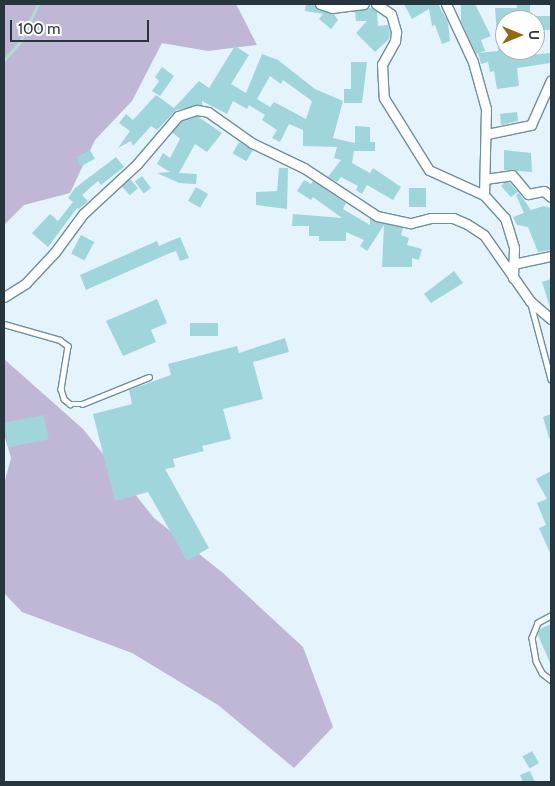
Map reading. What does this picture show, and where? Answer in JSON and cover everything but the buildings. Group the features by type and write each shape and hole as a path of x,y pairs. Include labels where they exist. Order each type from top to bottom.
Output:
{"street":[{"path":"320,4 332,8 364,4"},
{"path":"376,4 390,14 396,32 395,41 382,64 384,98 429,170 484,195 508,224 514,248 513,278"},
{"path":"446,4 480,84 486,109 487,134 484,195"},
{"path":"487,134 531,125 551,80"},
{"path":"4,297 26,283 49,259 83,214 137,164 178,116 197,110 208,112 252,142 304,168 377,216 411,223 431,218 453,218 468,224 488,240 530,301 551,319"},
{"path":"485,179 512,175 528,194 544,191 551,197"},
{"path":"513,264 551,256"}],"lane":[{"path":"530,301 551,379"},
{"path":"4,324 60,340 68,346 62,389 64,399 70,404 82,404 149,377"},
{"path":"551,616 538,623 532,638 536,661 542,673 551,680"}],"shaded area":[{"path":"4,4 236,4 257,45 208,51 162,43 132,101 95,140 70,193 24,205 4,225"},
{"path":"4,359 83,429 154,518 223,573 303,647 333,727 294,768 218,705 132,653 22,612 4,593 4,484 11,458 4,434"}],"waterway":[{"path":"4,60 20,42 38,4"}]}
